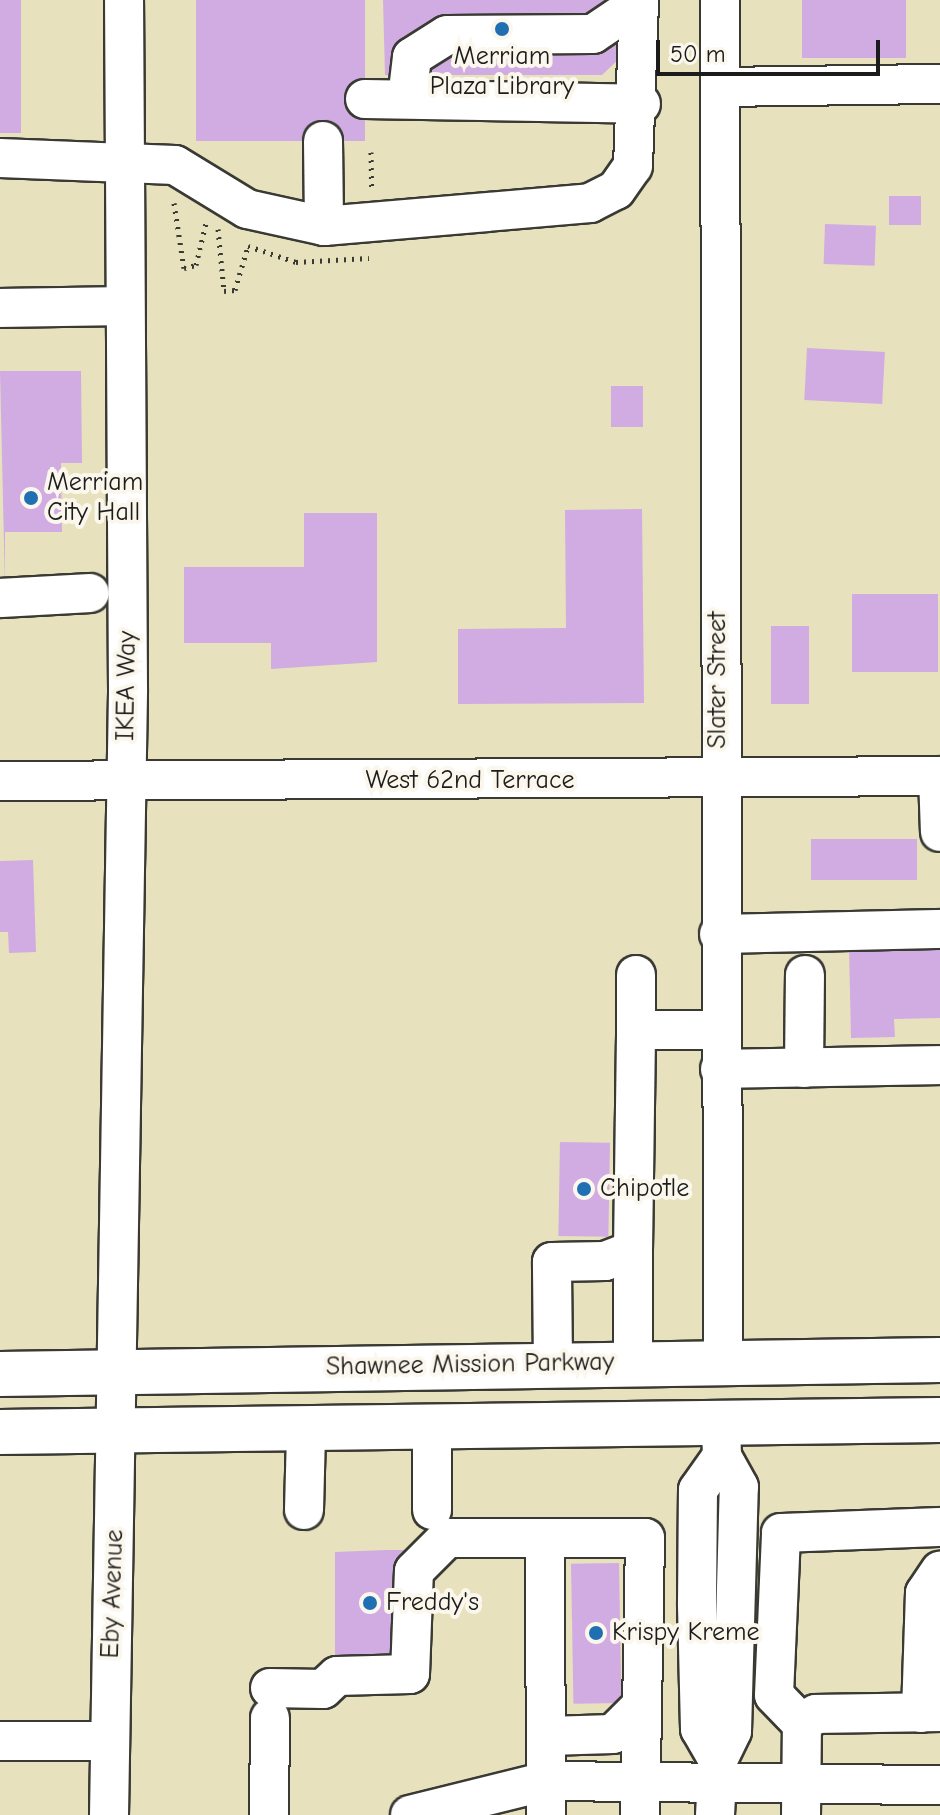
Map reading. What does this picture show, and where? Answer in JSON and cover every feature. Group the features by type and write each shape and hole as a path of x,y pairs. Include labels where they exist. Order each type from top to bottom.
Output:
{"highway":[{"name":"Shawnee Mission Parkway","path":"0,1374 723,1359 940,1360"},
{"path":"529,1428 700,1381 723,1359"},
{"path":"0,1432 529,1428 721,1440 940,1420"}],"street":[{"name":"IKEA Way","path":"118,1373 125,782 124,0"},
{"name":"Slater Street","path":"720,0 717,779 723,1359"},
{"path":"0,158 123,158 175,165 247,209 324,226 590,203 616,190 633,166 641,104 639,2"},
{"path":"407,99 412,57 447,35 593,34 639,2"},
{"path":"720,87 940,84"},
{"path":"365,99 641,104"},
{"path":"323,141 324,226"},
{"path":"0,308 124,306"},
{"path":"0,598 90,593"},
{"path":"939,776 940,832"},
{"name":"West 62nd Terrace","path":"0,781 939,776"},
{"path":"719,934 940,929"},
{"path":"633,1361 636,975"},
{"path":"804,1068 805,975"},
{"path":"636,1030 720,1030"},
{"path":"720,1069 940,1065"},
{"path":"553,1364 552,1262 605,1261 633,1250"},
{"name":"Eby Avenue","path":"109,1815 118,1373"},
{"path":"432,1430 432,1510"},
{"path":"304,1510 306,1432"},
{"path":"717,1797 700,1729 698,1490 721,1440"},
{"path":"800,1799 802,1724 774,1695 781,1533 940,1527"},
{"path":"269,1815 270,1703 323,1689 337,1676 410,1674 414,1571 447,1538 645,1538 640,1707 641,1800"},
{"path":"545,1538 546,1798"},
{"path":"802,1724 832,1712 930,1712 925,1593 940,1571"},
{"path":"548,1736 613,1734 640,1707"},
{"path":"0,1741 109,1741"},
{"path":"410,1815 546,1798 887,1800 940,1785"}],"path":[{"path":"371,152 372,193"},
{"path":"164,201 174,202 184,268 196,265 207,220 218,228 224,291 235,290 248,246 296,262 357,263 373,256 374,242"}],"building":[{"path":"0,0 21,0 21,133 0,133"},
{"path":"196,0 365,0 365,141 196,141"},
{"name":"Merriam Plaza Library","path":"383,0 620,0 621,57 602,75 385,75"},
{"path":"802,0 906,0 906,58 802,58"},
{"path":"889,196 921,196 921,225 889,225"},
{"path":"825,224 876,226 875,266 824,264"},
{"path":"807,348 885,352 882,404 804,400"},
{"name":"Merriam City Hall","path":"0,371 81,371 82,463 61,463 62,532 5,532 5,587"},
{"path":"611,386 643,386 643,427 611,427"},
{"path":"642,509 644,703 458,704 458,629 566,628 565,510"},
{"path":"304,513 377,513 377,662 271,669 271,643 184,643 184,567 304,567"},
{"path":"852,594 938,594 938,672 852,672"},
{"path":"771,626 809,626 809,704 771,704"},
{"path":"811,839 917,839 917,880 811,880"},
{"path":"33,860 36,952 9,953 8,932 0,932 0,861"},
{"path":"940,946 940,1018 894,1019 895,1037 851,1038 849,947"},
{"name":"Chipotle","path":"560,1142 610,1143 608,1237 558,1236"},
{"name":"Freddy's","path":"406,1550 406,1654 335,1656 335,1552"},
{"name":"Krispy Kreme","path":"619,1563 621,1703 573,1704 571,1564"}],"place":[{"name":"Merriam Plaza Library","path":"502,29"},
{"name":"Merriam City Hall","path":"31,498"},
{"name":"Chipotle","path":"584,1189"},
{"name":"Freddy's","path":"370,1603"},
{"name":"Krispy Kreme","path":"596,1633"}]}
